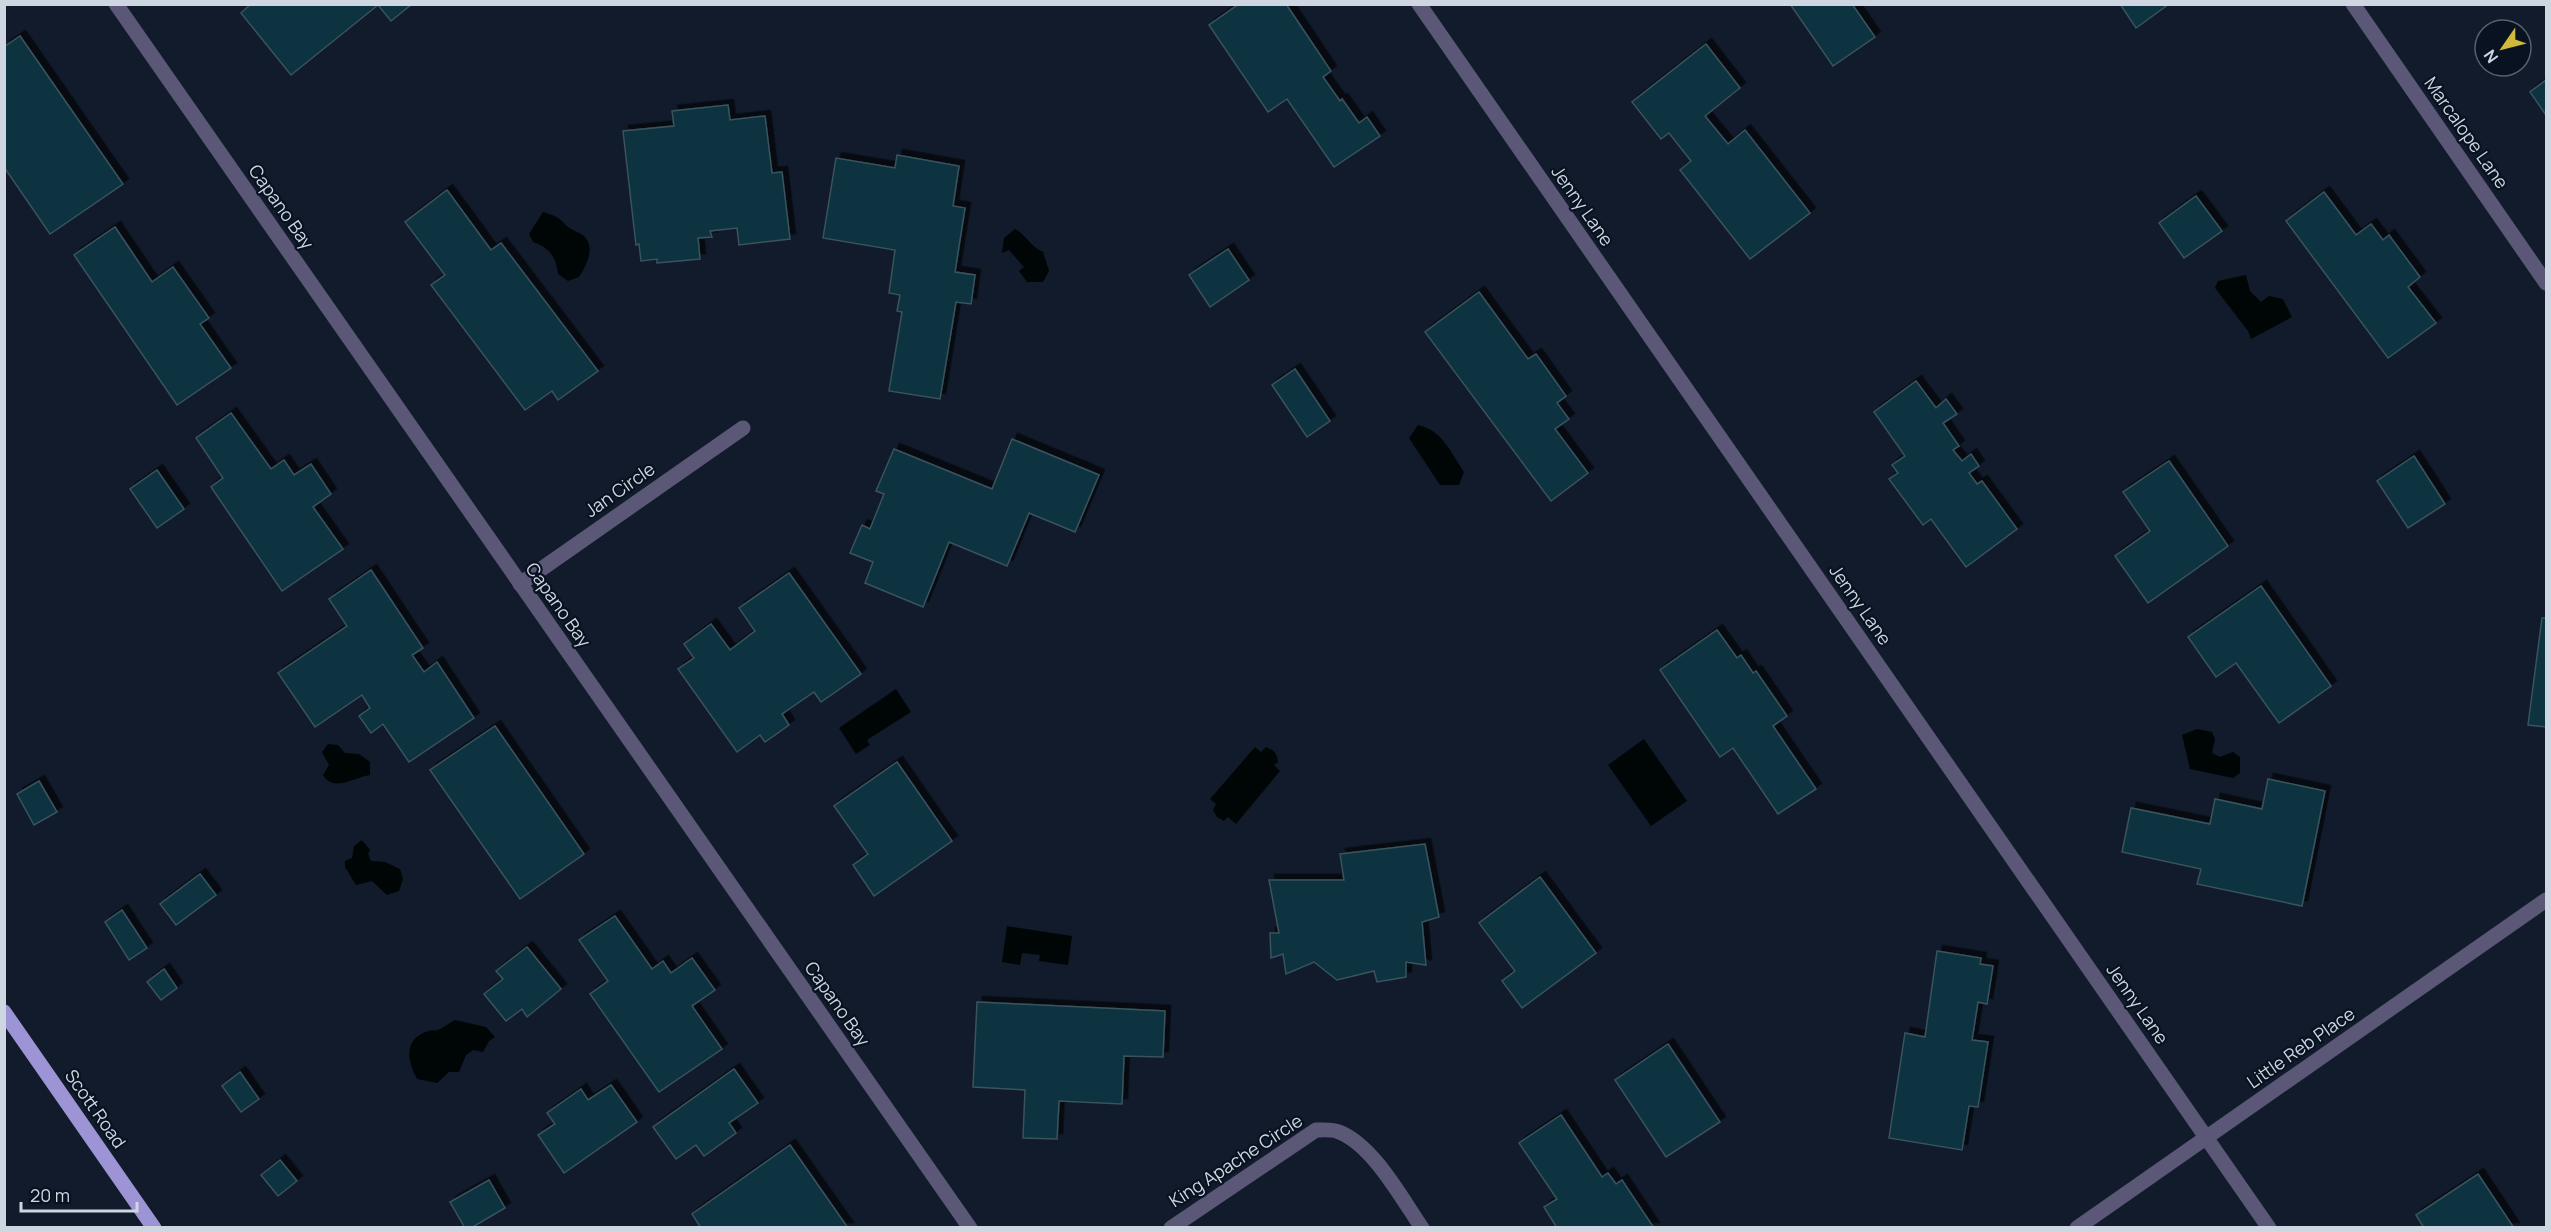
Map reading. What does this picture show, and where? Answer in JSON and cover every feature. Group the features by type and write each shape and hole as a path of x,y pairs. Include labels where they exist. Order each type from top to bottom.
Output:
{"main road":[{"name":"Scott Road","path":"4,1012 154,1227"}],"street":[{"name":"Capano Bay","path":"116,4 970,1227"},
{"name":"Jenny Lane","path":"1419,4 2269,1227"},
{"name":"Marcalope Lane","path":"2352,4 2547,283"},
{"name":"Jan Circle","path":"520,585 743,428"},
{"name":"Little Reb Place","path":"2077,1227 2547,900"},
{"name":"King Apache Circle","path":"1170,1227 1316,1130 1339,1131 1361,1146 1383,1172 1422,1227"}],"shaded area":[{"path":"543,212 557,217 588,241 589,257 579,277 568,281 558,274 551,254 544,247 533,242 529,234"},
{"path":"1015,229 1043,252 1049,271 1043,282 1027,282 1019,271 1024,267 1009,250 1002,253 1004,238"},
{"path":"2246,275 2250,291 2261,302 2269,296 2283,299 2292,317 2251,339 2248,331 2215,288 2218,281"},
{"path":"1418,425 1440,437 1450,450 1464,472 1459,485 1440,485 1409,438"},
{"path":"896,689 911,712 867,740 870,745 856,754 839,728"},
{"path":"2197,729 2212,732 2215,739 2212,753 2220,757 2233,752 2240,757 2240,773 2233,778 2190,769 2182,735"},
{"path":"1644,739 1687,801 1651,826 1608,765"},
{"path":"328,744 338,745 345,753 359,754 370,762 370,775 339,783 328,780 323,775 329,765 322,752"},
{"path":"1255,747 1261,752 1266,747 1273,751 1278,762 1274,765 1280,771 1236,824 1228,817 1224,821 1217,817 1213,810 1216,804 1210,799"},
{"path":"362,840 370,850 368,854 371,861 385,862 400,869 403,879 399,891 387,895 372,881 356,885 345,867 345,861 352,858 354,846"},
{"path":"1007,926 1072,936 1068,965 1039,961 1040,955 1022,953 1020,965 1002,962"},
{"path":"455,1020 486,1027 495,1037 489,1041 483,1052 473,1050 466,1055 459,1072 449,1072 437,1083 417,1079 409,1052 414,1040 428,1031 438,1030"}],"building":[{"path":"251,4 412,4 391,21 378,5 291,75 241,13"},
{"path":"1239,4 1286,4 1331,71 1323,77 1340,101 1342,99 1359,123 1367,117 1380,136 1334,167 1287,99 1268,112 1209,25"},
{"path":"1790,4 1852,4 1875,37 1833,66"},
{"path":"2120,4 2169,4 2136,28"},
{"path":"20,36 123,184 50,234 4,167 4,47"},
{"path":"1706,44 1740,88 1705,116 1728,144 1745,130 1810,213 1750,259 1680,170 1691,161 1669,133 1661,139 1632,102"},
{"path":"2546,80 2546,115 2530,92"},
{"path":"728,105 730,120 765,116 772,173 782,172 790,239 739,245 737,228 710,231 712,237 698,238 700,259 657,263 657,259 641,261 639,244 636,245 623,131 674,126 672,111"},
{"path":"897,155 959,166 953,206 965,208 955,272 975,275 971,304 956,302 940,399 889,391 902,312 897,311 900,295 889,293 895,250 823,238 836,158 895,168"},
{"path":"447,190 491,250 501,243 598,371 558,400 552,391 525,410 431,285 445,275 405,222"},
{"path":"2324,192 2356,235 2371,224 2383,240 2389,235 2420,277 2408,287 2436,323 2388,358 2286,221"},
{"path":"2196,196 2222,231 2184,258 2159,223"},
{"path":"115,227 152,282 173,267 209,318 200,324 231,368 177,405 74,255"},
{"path":"1228,249 1249,280 1210,307 1189,275"},
{"path":"1479,292 1528,359 1536,354 1566,396 1557,403 1569,419 1555,429 1588,473 1551,501 1425,332"},
{"path":"1295,369 1330,421 1307,437 1272,385"},
{"path":"1916,381 1936,408 1946,399 1957,414 1943,423 1959,446 1953,450 1962,461 1971,454 1979,466 1969,473 1977,484 1982,481 2017,529 1966,567 1931,519 1923,525 1889,479 1898,473 1892,465 1905,456 1874,412"},
{"path":"231,413 271,469 284,460 294,475 311,464 331,494 313,507 343,549 282,591 211,487 223,478 196,438"},
{"path":"1012,439 1099,475 1075,532 1029,513 1007,566 949,542 923,607 865,583 873,562 850,553 862,525 870,529 884,494 876,491 894,449 992,489"},
{"path":"2414,456 2445,504 2408,528 2377,481"},
{"path":"2169,461 2228,546 2148,603 2115,556 2150,531 2123,492"},
{"path":"157,470 184,509 157,528 130,489"},
{"path":"371,570 423,648 412,655 424,672 437,662 474,718 409,762 383,724 371,733 359,716 370,708 362,695 315,727 278,673 347,626 329,599"},
{"path":"789,573 861,674 821,702 814,692 782,714 789,725 765,742 760,735 737,752 678,669 694,658 684,644 711,624 730,650 755,631 739,608"},
{"path":"2261,586 2331,686 2279,723 2236,663 2216,677 2188,637"},
{"path":"2542,618 2546,618 2546,727 2528,725"},
{"path":"1717,630 1737,658 1741,655 1753,673 1756,671 1787,716 1773,726 1816,789 1778,814 1733,748 1720,757 1660,670"},
{"path":"495,726 584,854 520,899 430,770"},
{"path":"897,762 952,841 874,896 853,865 868,854 834,806"},
{"path":"2268,779 2325,791 2302,906 2197,884 2201,869 2122,852 2131,808 2210,824 2215,799 2262,809"},
{"path":"39,781 57,812 34,825 17,794"},
{"path":"1425,844 1439,917 1422,922 1426,965 1406,962 1406,977 1377,982 1374,971 1337,980 1314,962 1286,974 1283,954 1271,958 1270,933 1279,933 1269,880 1344,880 1340,854"},
{"path":"200,874 216,895 176,925 160,904"},
{"path":"1540,877 1596,953 1522,1008 1502,981 1515,971 1479,923"},
{"path":"122,910 147,948 129,960 105,922"},
{"path":"615,916 652,969 663,961 671,973 692,958 715,990 692,1006 722,1049 659,1092 590,994 608,981 579,940"},
{"path":"527,947 561,989 527,1017 522,1009 506,1021 484,994 503,979 496,971"},
{"path":"1937,951 1981,958 1980,964 1993,966 1987,1004 1978,1002 1972,1040 1988,1042 1978,1107 1969,1106 1962,1150 1889,1138 1905,1033 1925,1037"},
{"path":"164,969 177,988 161,1000 147,982"},
{"path":"977,1002 1165,1011 1163,1057 1124,1056 1122,1104 1059,1101 1057,1139 1023,1138 1025,1090 973,1087"},
{"path":"1668,1044 1720,1122 1666,1157 1615,1080"},
{"path":"734,1069 758,1103 729,1123 736,1133 704,1156 696,1145 676,1159 653,1127"},
{"path":"240,1072 259,1099 241,1112 222,1086"},
{"path":"611,1085 637,1122 564,1173 538,1135 555,1124 547,1113 581,1089 588,1100"},
{"path":"1561,1115 1602,1177 1608,1173 1616,1184 1622,1180 1654,1228 1557,1228 1544,1207 1557,1199 1519,1143"},
{"path":"790,1145 848,1228 701,1228 692,1214"},
{"path":"280,1160 297,1181 278,1196 261,1175"},
{"path":"2478,1174 2514,1228 2424,1228 2416,1215"},
{"path":"489,1180 505,1208 471,1228 465,1228 450,1202"}]}
